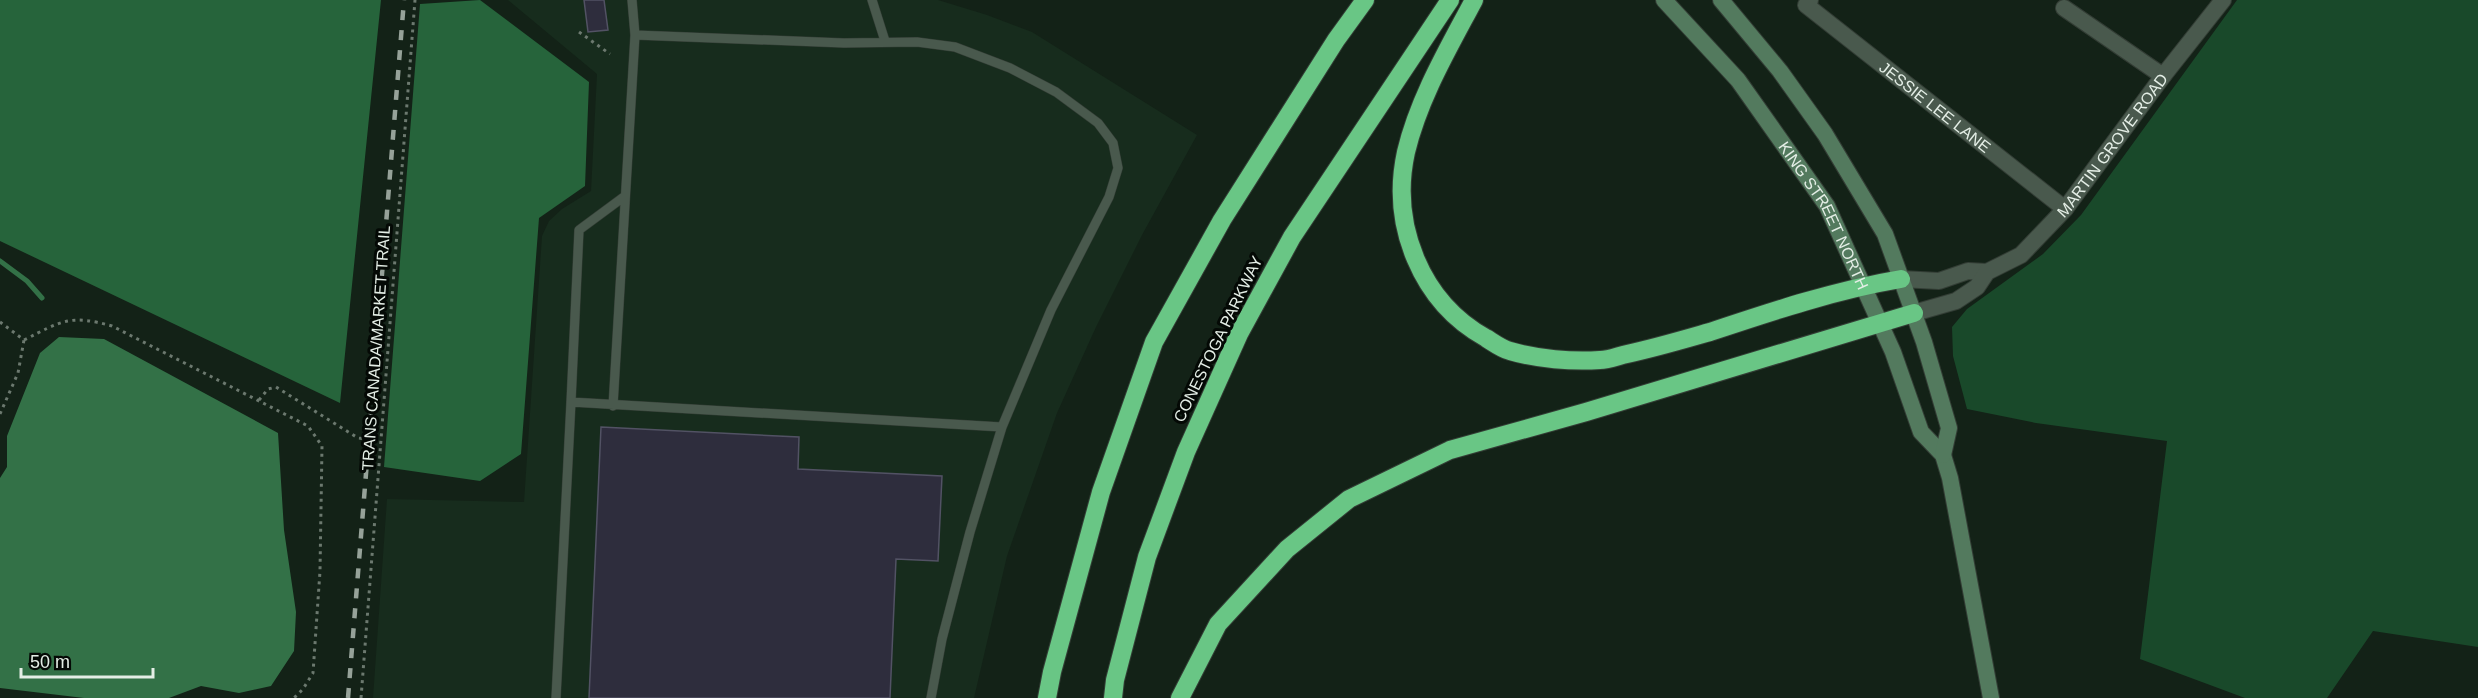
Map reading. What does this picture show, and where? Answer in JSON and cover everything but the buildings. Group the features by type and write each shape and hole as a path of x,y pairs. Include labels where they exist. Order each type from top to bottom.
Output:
{"highway":[{"path":"1047,698 1101,492 1155,342 1222,220 1336,40 1365,0"},
{"name":"CONESTOGA PARKWAY","path":"1113,698 1115,680 1147,557 1186,452 1239,334 1292,237 1450,0"},
{"path":"1474,0 1422,101 1406,153 1401,195 1413,256 1429,286 1446,308 1471,330 1509,351 1546,357 1601,360 1664,346 1863,285 1901,279"},
{"path":"1180,698 1218,624 1287,549 1349,499 1450,450 1914,314"}],"main road":[{"name":"KING STREET NORTH","path":"1664,0 1738,80 1827,206 1881,324 1921,432 1942,455 1950,478 1991,698"},
{"name":"KING STREET NORTH","path":"1721,0 1780,70 1825,134 1885,234 1914,314 1949,428 1942,455"}],"street":[{"name":"MARTIN GROVE ROAD","path":"1914,314 1956,300 1977,287 1988,272 2020,255 2065,209 2163,76 2223,0"},
{"name":"JESSIE LEE LANE","path":"1808,3 2065,209"},
{"path":"2064,8 2163,76"},
{"name":"MARTIN GROVE ROAD","path":"1901,279 1939,281 1968,271 1988,272"}],"lane":[{"path":"613,406 635,35 632,0"},
{"path":"872,0 885,41"},
{"path":"635,35 844,43 885,41 955,47 1010,68 1056,92 1098,123 1113,143 1118,168 1109,197 1032,350 1002,427 953,596 931,698"},
{"path":"556,698 579,230 625,196"},
{"path":"571,402 1002,427"}],"path":[{"name":"TRANS CANADA/MARKET TRAIL","path":"361,698 415,0"},
{"path":"579,32 610,54"},
{"path":"24,340 62,321 85,319 112,326 308,426 322,446 316,646 313,673 294,698"},
{"path":"0,322 24,340"},
{"path":"0,414 18,373 24,340"},
{"path":"259,400 268,389 276,387 358,438 381,441"}],"shaded area":[{"path":"0,0 381,0 340,403 0,241"},
{"path":"480,0 589,82 585,186 539,218 521,454 480,481 384,467 420,4"},
{"path":"508,0 938,0 1032,32 1197,135 1142,235 1096,327 1057,413 1007,556 974,698 373,698 387,499 524,502 542,236 549,221 562,209 591,191 597,74"},
{"path":"2237,0 2478,0 2478,647 2373,631 2327,698 2245,698 2140,659 2167,441 2036,423 1967,409 1953,356 1952,327 1967,309 2043,254 2081,215"},
{"path":"59,337 104,339 278,433 284,530 296,612 294,651 271,686 239,693 201,686 169,698 84,698 0,688 0,478 7,467 7,436 40,353"}],"waterway":[{"path":"0,261 27,281 42,298"}],"railway":[{"path":"348,698 404,0"}]}
